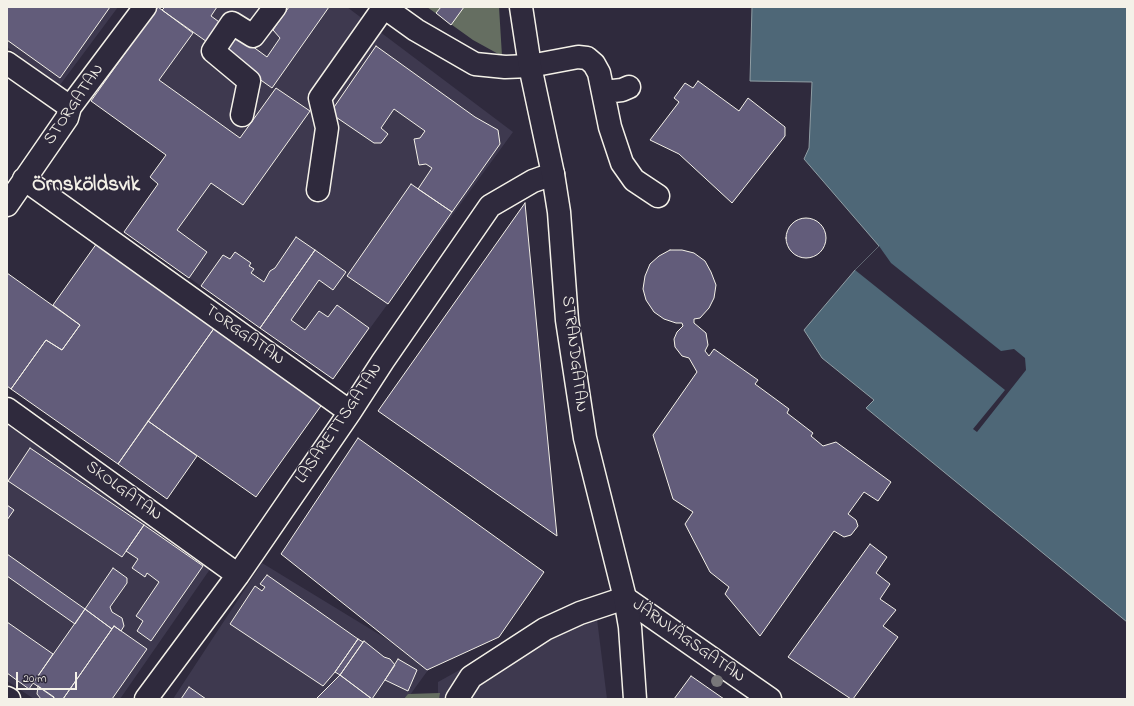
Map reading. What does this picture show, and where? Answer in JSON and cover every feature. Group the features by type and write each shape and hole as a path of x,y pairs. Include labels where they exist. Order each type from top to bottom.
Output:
{"street":[{"name":"STORGATAN","path":"7,205 67,118 70,107 146,7"},
{"path":"242,115 249,81 213,51 232,23 252,36 275,7"},
{"path":"318,190 327,128 320,98 384,7 416,30 475,64 530,66 578,57 587,58 594,64 599,73 610,127 622,163 634,180 658,196"},
{"name":"STRANDGATAN","path":"521,7 530,66 553,174 559,212 567,320 584,438 626,598 630,627 635,699"},
{"path":"7,63 70,107"},
{"path":"604,92 622,90 629,87"},
{"name":"LASARETTSGATAN","path":"146,699 238,575 490,206 533,181 553,174"},
{"name":"TORGGATAN","path":"24,180 350,412"},
{"name":"SKOLGATAN","path":"7,409 238,575"},
{"path":"457,699 471,677 545,629 580,613 626,598"},
{"name":"JÄRNVÄGSGATAN","path":"626,598 770,699"}],"shaded area":[{"path":"7,7 118,7 60,85 7,47"},
{"path":"158,7 162,10 165,7 347,7 513,132 333,379 124,232 158,184 150,177 166,155 91,101"},
{"path":"7,418 215,562 120,699 34,699 7,681"},
{"path":"262,563 431,666 407,699 173,699"},
{"path":"594,595 607,699 438,699 438,682"}],"green space":[{"path":"427,7 499,7 502,56 473,40"},
{"path":"440,693 439,699 404,699 408,694"}],"water":[{"path":"752,7 1127,7 1127,622 866,408 874,400 822,358 804,330 855,270 879,246 804,159 809,148 812,82 750,81"}],"pier":[{"path":"879,246 891,263 1001,351 1014,349 1025,358 1026,370 977,432 973,429 1005,390 855,270"}],"building":[{"path":"7,7 110,7 60,78 7,40"},
{"path":"158,7 193,33 159,80 240,138 276,88 310,111 243,205 211,183 177,230 207,252 189,278 124,232 158,184 150,177 166,155 91,101"},
{"path":"165,7 217,7 211,16 267,57 280,38 273,30 289,7 329,7 272,88 162,10"},
{"path":"441,7 464,7 451,25 436,13"},
{"path":"376,46 475,117 498,130 500,144 452,212 418,189 432,168 426,164 419,165 414,139 420,138 425,131 394,109 381,128 388,134 381,143 374,143 330,113"},
{"path":"698,81 739,111 748,98 785,127 785,136 732,203 679,154 650,140 679,102 674,98 685,83 693,88"},
{"path":"411,184 452,212 388,304 347,276"},
{"path":"525,203 541,371 557,536 378,411"},
{"path":"810,218 817,221 823,227 826,238 825,246 817,255 810,258 802,258 795,255 787,246 786,234 789,227 798,219"},
{"path":"296,237 315,250 260,328 201,286 223,255 230,259 235,252 251,263 249,266 254,269 251,273 264,282 270,271 275,268"},
{"path":"97,243 215,327 118,464 11,389 46,340 62,350 80,325 53,305"},
{"path":"315,250 346,272 333,290 319,280 291,320 305,330 319,311 328,317 337,305 369,328 333,379 260,328"},
{"path":"670,250 682,250 694,253 705,261 716,285 714,298 709,308 700,318 694,319 694,323 706,333 708,345 705,351 709,356 714,349 758,380 755,384 789,409 787,413 813,433 811,436 823,446 836,442 891,482 878,501 864,492 848,514 856,520 858,526 851,535 844,537 834,531 760,636 725,594 729,587 710,572 685,524 693,512 673,499 653,435 697,372 689,358 682,356 675,347 674,339 677,332 683,326 682,323 676,323 664,319 654,312 646,300 643,289 645,276 650,264 659,256"},
{"path":"7,273 80,325 62,350 46,340 11,389 7,386"},
{"path":"215,327 323,403 256,497 148,421"},
{"path":"148,421 197,456 167,499 118,464"},
{"path":"358,438 544,572 499,637 427,670 281,554"},
{"path":"30,448 144,525 122,557 8,481"},
{"path":"7,505 14,510 7,520"},
{"path":"144,525 203,566 151,641 137,631 143,621 136,616 159,582 147,573 145,577 132,568 138,559 126,551"},
{"path":"870,544 887,557 876,573 890,584 880,599 896,610 883,626 898,637 853,699 851,699 788,657"},
{"path":"7,554 85,609 75,624 7,576"},
{"path":"113,568 127,578 127,583 110,607 112,612 122,618 124,626 121,631 114,626 112,629 85,609"},
{"path":"267,575 358,639 335,672 323,686 230,624 255,586 262,591 265,587 260,584"},
{"path":"85,609 112,629 63,699 56,699 33,683"},
{"path":"7,622 53,654 29,689 7,673"},
{"path":"114,626 147,649 112,699 63,699"},
{"path":"358,639 363,642 340,675 335,672"},
{"path":"364,641 384,657 390,659 395,665 372,699 340,675"},
{"path":"398,659 417,670 408,691 385,680"},
{"path":"340,675 372,699 316,699"},
{"path":"691,676 724,699 674,699"},
{"path":"38,686 54,697 52,699 41,699 37,694"},
{"path":"189,687 206,699 181,699"}],"district":[{"name":"Örnsköldsvik","path":"86,187"}]}
